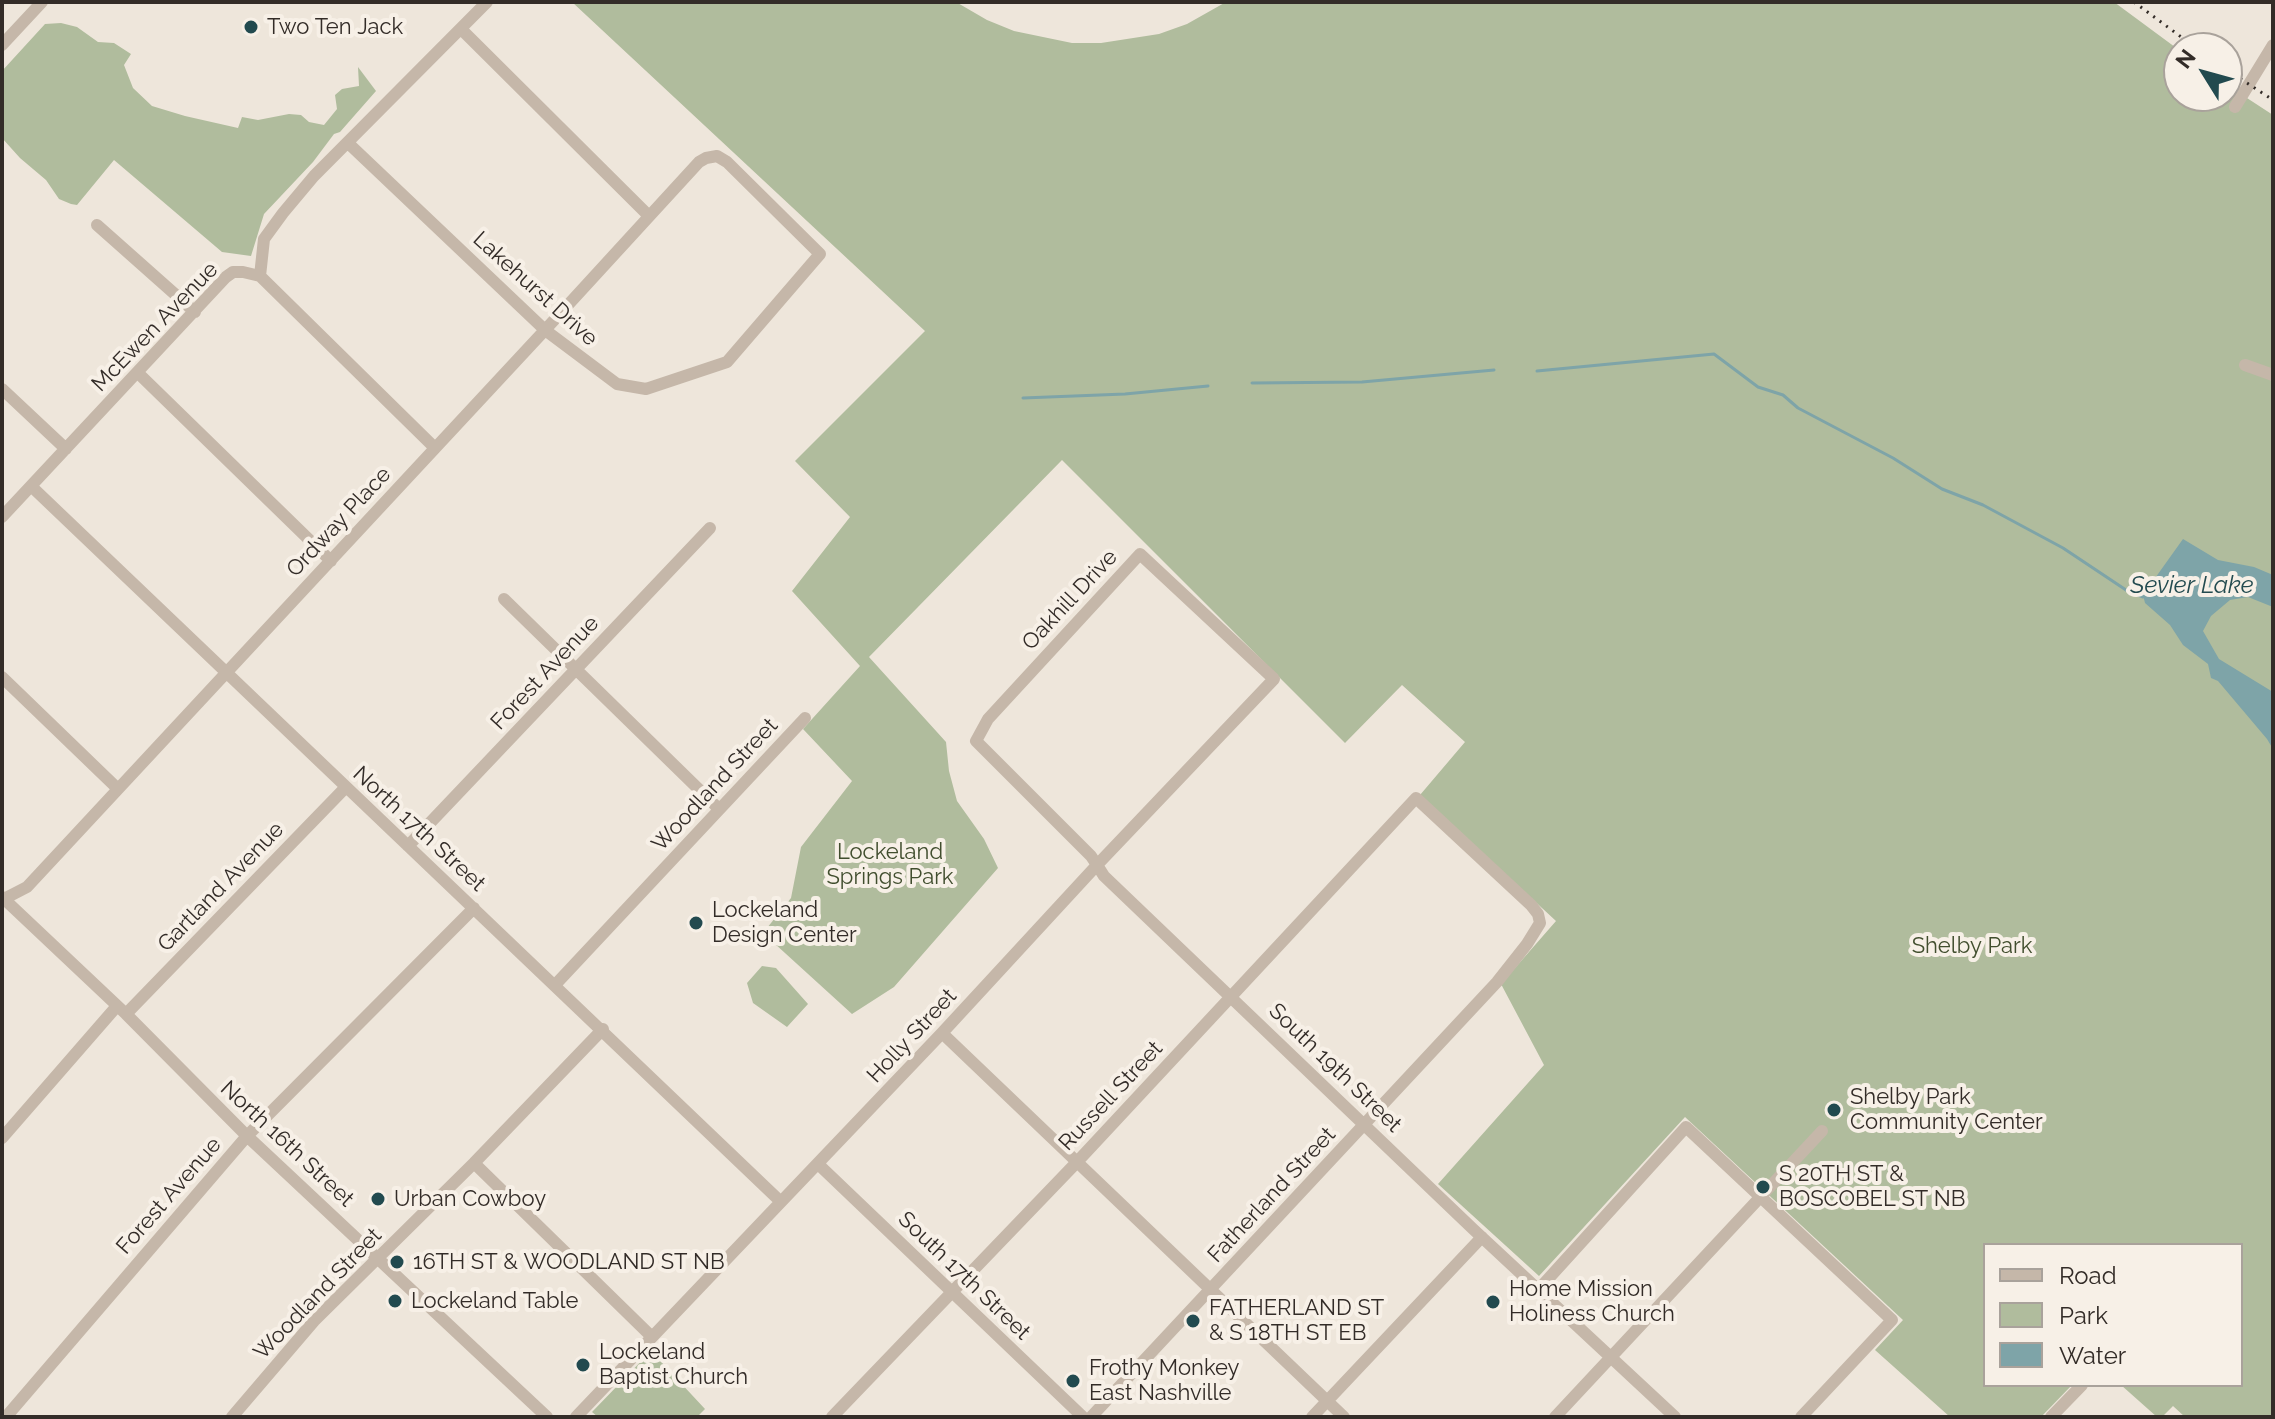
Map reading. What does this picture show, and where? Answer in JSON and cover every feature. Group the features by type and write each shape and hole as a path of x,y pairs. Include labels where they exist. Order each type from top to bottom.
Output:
{"street":[{"path":"2,45 42,2"},
{"path":"435,448 260,276 264,239 314,176 487,2"},
{"path":"461,29 649,216"},
{"path":"2243,94 2273,45"},
{"name":"Lakehurst Drive","path":"348,143 545,330 617,384 646,389 727,362 820,254"},
{"name":"Ordway Place","path":"3,899 27,887 699,162 716,156 727,162 820,254"},
{"path":"97,225 195,312"},
{"name":"McEwen Avenue","path":"2,517 233,272 260,276"},
{"path":"2245,365 2273,375"},
{"path":"138,373 331,561"},
{"path":"2,389 66,449"},
{"name":"North 17th Street","path":"31,486 780,1201"},
{"name":"Forest Avenue","path":"408,846 710,528"},
{"name":"Oakhill Drive","path":"976,741 988,719 1140,554 1274,679"},
{"path":"504,599 719,809"},
{"path":"2,677 118,789"},
{"name":"Holly Street","path":"576,1417 1274,679"},
{"name":"Woodland Street","path":"555,985 805,718"},
{"name":"South 19th Street","path":"976,741 1091,856 1104,876 1675,1417"},
{"name":"Gartland Avenue","path":"2,1138 121,1010 346,787"},
{"name":"Russell Street","path":"832,1417 1077,1162 1416,798 1533,907 1540,923"},
{"name":"North 16th Street","path":"3,899 121,1010 247,1136 547,1417"},
{"name":"Forest Avenue","path":"6,1417 247,1136 474,908"},
{"name":"Fatherland Street","path":"1091,1417 1497,982 1540,923"},
{"name":"Woodland Street","path":"232,1417 314,1321 474,1163 603,1029"},
{"path":"942,1033 1344,1417"},
{"path":"1539,1289 1686,1127 1892,1320 1801,1417"},
{"path":"1555,1417 1822,1131"},
{"path":"474,1163 651,1336"},
{"name":"South 17th Street","path":"818,1164 1083,1417"},
{"path":"1312,1417 1482,1237"},
{"path":"2051,1417 2080,1387"}],"green space":[{"path":"572,2 956,2 1014,31 1072,43 1101,43 1159,34 1187,24 1226,2 2114,2 2163,38 2163,112 2243,112 2243,95 2273,115 2273,1417 2185,1417 2173,1406 2162,1417 2157,1417 2123,1387 2243,1387 2243,1243 1983,1243 1983,1387 2070,1387 2041,1417 1950,1417 1875,1350 1903,1320 1685,1117 1539,1276 1438,1184 1544,1065 1501,984 1556,921 1420,795 1465,742 1402,685 1345,743 1062,460 869,657 946,742 957,801 984,839 998,868 894,987 852,1014 763,933 791,898 801,847 852,781 803,729 860,666 792,591 850,517 795,461 925,331"},
{"path":"61,23 77,27 98,42 114,43 131,54 124,65 133,88 152,106 238,128 242,117 258,120 289,114 301,115 309,122 324,125 337,109 335,95 342,89 359,86 358,67 376,91 264,214 251,256 222,252 114,160 77,205 71,204 59,199 46,180 2,138 2,71 45,24"},
{"path":"762,966 776,968 808,1004 787,1027 753,1003 747,983"},
{"path":"651,1351 705,1409 697,1417 598,1417 592,1412"}],"water":[{"name":"Sevier Lake","path":"2183,539 2218,560 2254,567 2273,575 2273,607 2248,597 2230,600 2211,616 2203,631 2219,659 2273,692 2273,749 2218,681 2211,678 2208,664 2183,645 2170,625 2145,603 2143,595"}],"waterway":[{"path":"1537,371 1714,354 1758,387 1783,395 1798,408 1893,458 1942,489 1983,505 2063,548 2126,590 2143,597"},
{"path":"1252,383 1362,382 1494,370"},
{"path":"1023,398 1125,394 1208,386"}],"railway":[{"path":"2134,2 2174,32"},
{"path":"2243,80 2273,100"}],"place":[{"name":"Two Ten Jack","path":"251,27"},
{"name":"Lockeland Design Center","path":"696,923"},
{"name":"Shelby Park Community Center","path":"1834,1110"},
{"name":"S 20TH ST & BOSCOBEL ST NB","path":"1763,1187"},
{"name":"Urban Cowboy","path":"378,1199"},
{"name":"16TH ST & WOODLAND ST NB","path":"397,1262"},
{"name":"Lockeland Table","path":"395,1301"},
{"name":"Home Mission Holiness Church","path":"1493,1302"},
{"name":"FATHERLAND ST & S 18TH ST EB","path":"1193,1321"},
{"name":"Lockeland Baptist Church","path":"583,1365"},
{"name":"Frothy Monkey East Nashville","path":"1073,1381"}],"park label":[{"name":"Lockeland Springs Park","path":"890,864"},
{"name":"Shelby Park","path":"1972,946"}]}
